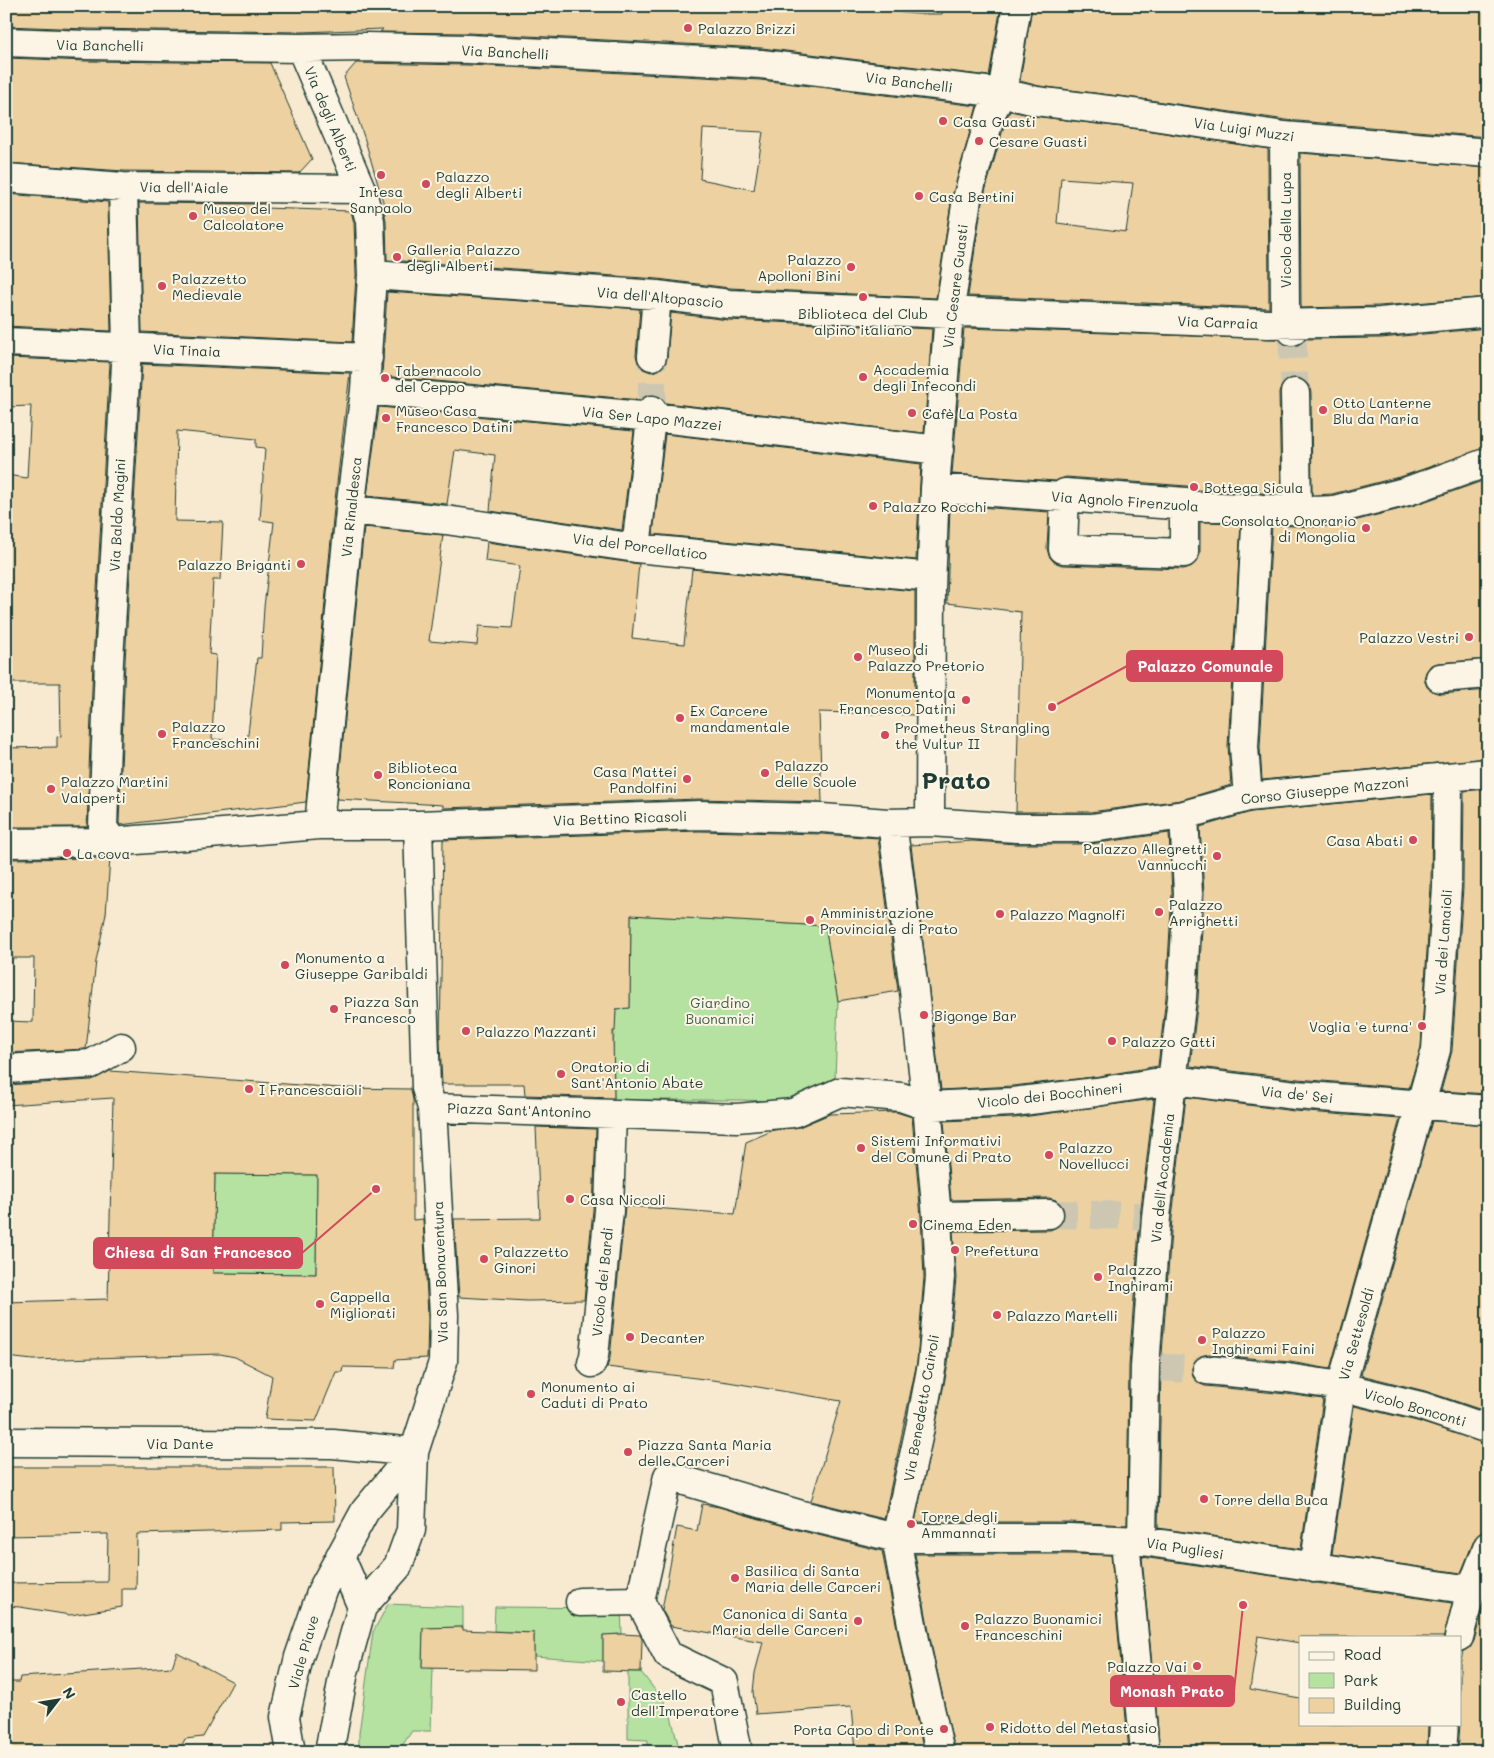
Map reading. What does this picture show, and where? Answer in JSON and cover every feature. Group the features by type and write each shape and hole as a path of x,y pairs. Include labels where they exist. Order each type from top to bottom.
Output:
{"street":[{"name":"Via Cesare Guasti","path":"930,822 931,590 935,488 949,314 967,198 991,113 1002,93 1017,6"},
{"name":"Via Banchelli","path":"6,42 87,45 300,48 366,46 469,49 761,64 1002,93"},
{"name":"Via degli Alberti","path":"300,48 361,190"},
{"name":"Via Luigi Muzzi","path":"1002,93 1036,101 1140,114 1284,136 1488,153"},
{"name":"Vicolo della Lupa","path":"1284,136 1285,313 1291,328"},
{"name":"Via dell'Aiale","path":"6,178 123,187 361,190"},
{"name":"Via Baldo Magini","path":"112,842 103,827 103,817 109,661 127,347 123,187"},
{"name":"Via Rinaldesca","path":"319,825 350,510 368,358 372,275 370,221 361,190"},
{"name":"Via dell'Altopascio","path":"372,275 658,295 729,304 949,314"},
{"path":"652,356 658,295"},
{"name":"Via Carraia","path":"949,314 967,312 1267,324 1291,328 1488,312"},
{"name":"Via Tinaia","path":"6,342 368,358"},
{"name":"Via Ser Lapo Mazzei","path":"365,390 652,414 939,450"},
{"path":"1295,393 1298,510"},
{"path":"636,548 652,414"},
{"name":"Via Agnolo Firenzuola","path":"935,488 1066,498 1066,494 1186,502 1184,506 1334,510 1408,491 1488,462"},
{"path":"1066,498 1063,549 1184,553 1184,506"},
{"path":"1248,797 1244,747 1257,508"},
{"name":"Via del Porcellatico","path":"350,510 446,520 931,590"},
{"path":"1440,678 1488,674"},
{"name":"Corso Giuseppe Mazzoni","path":"930,822 1016,828 1091,828 1184,815 1248,797 1488,773"},
{"name":"Via dei Lanaioli","path":"1421,1106 1436,1050 1447,887 1448,777"},
{"name":"Via Bettino Ricasoli","path":"418,825 699,815 822,818 888,823 930,822"},
{"name":"Via dell'Accademia","path":"1145,1752 1133,1541 1150,1367 1148,1217 1173,1080 1182,998 1188,893 1184,815"},
{"name":"Via Benedetto Cairoli","path":"888,823 893,830 914,988 937,1216 940,1277 932,1364 896,1538 917,1651 940,1752"},
{"path":"6,843 112,842 319,825 418,825 429,1098"},
{"path":"6,1069 90,1064 121,1047"},
{"name":"Via de' Sei","path":"1173,1080 1421,1106 1488,1110"},
{"name":"Vicolo dei Bocchineri","path":"927,1106 1013,1102 1173,1080"},
{"name":"Piazza Sant'Antonino","path":"429,1098 524,1112 737,1118 793,1113 840,1092 901,1097 927,1106"},
{"name":"Via San Bonaventura","path":"414,1452 443,1362 444,1315 429,1098"},
{"name":"Via Settesoldi","path":"1314,1568 1341,1387 1421,1106"},
{"name":"Vicolo dei Bardi","path":"592,1363 609,1211 609,1113"},
{"path":"937,1216 1049,1214"},
{"name":"Vicolo Bonconti","path":"1207,1370 1288,1378 1341,1387 1421,1406 1488,1429"},
{"name":"Via Dante","path":"6,1442 353,1446 414,1452"},
{"path":"329,1752 344,1672 362,1607 398,1566 411,1530 414,1452"},
{"name":"Viale Piave","path":"291,1752 285,1717 299,1657 322,1590 365,1511 414,1452"},
{"name":"Via Pugliesi","path":"640,1601 668,1476 798,1514 896,1538 1069,1538 1133,1541 1471,1590"},
{"path":"1459,1636 1471,1590 1488,1546"},
{"path":"340,1556 362,1607"},
{"path":"580,1602 640,1601 668,1655 724,1682 738,1752"},
{"path":"1442,1752 1444,1726"}],"green space":[{"name":"Giardino Buonamici","path":"631,915 825,926 838,1001 835,1079 811,1093 781,1101 614,1100 613,1047 616,1009 630,1008"},
{"path":"215,1174 317,1175 316,1274 213,1273"},
{"path":"388,1604 463,1607 463,1627 423,1628 422,1667 433,1668 431,1731 412,1731 398,1752 359,1752 359,1733 373,1632"},
{"path":"495,1607 621,1608 622,1634 603,1635 603,1661 534,1656 534,1633 494,1631"},
{"path":"628,1672 641,1672 669,1708 680,1752 648,1752 648,1740 628,1739"}],"building":[{"path":"6,6 892,6 892,12 942,14 944,6 1001,6 989,76 762,48 469,33 380,32 383,29 301,32 6,26"},
{"path":"1032,6 1488,6 1488,137 1286,120 1039,86 1020,81"},
{"path":"6,58 270,63 312,159 299,173 124,171 6,163"},
{"path":"356,63 468,65 760,80 977,106 952,197 936,298 730,288 658,279 387,260 384,212 386,212 344,77","holes":["703,129 763,132 754,190 700,179"]},
{"path":"1010,111 1268,149 1269,308 968,296 982,202","holes":["1061,178 1133,183 1126,232 1057,223"]},
{"path":"1300,153 1488,168 1488,297 1379,306 1301,308"},
{"path":"6,194 108,202 111,331 6,326"},
{"path":"139,203 268,204 264,208 351,211 354,223 356,275 352,342 142,332"},
{"path":"387,292 640,309 636,355 638,363 643,369 651,372 659,370 665,365 671,313 728,320 932,329 924,433 666,403 661,397 653,394 640,400 382,376"},
{"path":"964,328 1279,339 1290,346 1298,345 1305,339 1381,338 1488,328 1488,447 1403,476 1332,494 1312,495 1311,393 1309,385 1303,380 1294,377 1282,385 1279,393 1281,494 1196,490 1187,486 1066,477 1056,481 952,474"},
{"path":"6,358 110,362 93,660 87,827 6,827 6,748 57,747 57,737 61,736 60,683 6,683 6,475 27,478 31,406 6,407"},
{"path":"142,364 350,373 334,508 306,802 120,825 125,662","holes":["177,431 256,439 256,447 265,448 260,520 274,522 264,607 261,658 257,658 247,742 212,739 216,655 209,654 213,580 220,580 223,522 175,521"]},
{"path":"379,407 634,431 622,530 490,511 495,455 455,450 447,504 367,496"},
{"path":"665,434 921,464 916,560 653,534"},
{"path":"1488,479 1488,659 1431,665 1424,679 1427,687 1441,694 1488,690 1488,758 1262,780 1260,747 1272,525 1313,527 1338,525 1412,506"},
{"path":"950,505 1049,512 1047,548 1049,556 1054,562 1062,565 1184,569 1192,566 1198,560 1200,553 1200,522 1241,523 1228,746 1231,785 1181,800 1090,812 1016,812 1021,612 947,603"},
{"path":"364,527 443,535 429,641 477,645 479,626 512,628 520,566 485,561 487,542 639,564 632,638 684,644 692,569 915,591 915,715 819,712 822,802 698,799 443,808 443,805 337,799"},
{"path":"1488,789 1488,1094 1441,1091 1452,1051 1463,888 1464,791"},
{"path":"1432,794 1431,886 1421,1047 1409,1088 1298,1079 1190,1066 1198,999 1204,894 1200,827 1251,812"},
{"path":"699,831 821,834 878,838 898,991 838,1001 825,926 631,915 630,1008 616,1009 615,1031 613,1031 614,1098 525,1095 524,1084 442,1084 440,1043 443,840"},
{"path":"1169,833 1172,893 1166,997 1158,1066 1094,1077 1012,1086 941,1090 911,845 973,841 1016,844 1091,844"},
{"path":"110,858 106,914 96,961 86,1049 6,1053 6,1021 33,1022 34,958 6,958 6,859"},
{"path":"110,1071 340,1088 411,1089 413,1100 413,1220 423,1219 428,1315 427,1358 395,1360 394,1368 343,1367 342,1372 336,1372 316,1421 265,1419 272,1376 235,1357 220,1354 33,1360 6,1357 6,1302 108,1299 113,1098 6,1105 6,1085 92,1080","holes":["215,1174 317,1175 316,1274 213,1273"]},
{"path":"1186,1097 1294,1111 1400,1119 1330,1369 1290,1362 1209,1354 1200,1356 1192,1368 1193,1377 1198,1383 1205,1386 1323,1399 1301,1549 1158,1528 1161,1368 1172,1218"},
{"path":"1154,1099 1140,1216 1129,1366 1127,1525 1069,1522 915,1522 948,1365 956,1278 953,1231 1050,1230 1057,1227 1063,1221 1065,1214 1062,1206 1056,1200 1049,1198 951,1200 944,1121 1015,1118"},
{"path":"896,1112 912,1117 924,1277 917,1362 884,1519 811,1501 841,1401 728,1382 607,1367 610,1358 625,1206 735,1214 746,1142 774,1130 799,1127 830,1114"},
{"path":"1432,1121 1488,1125 1488,1412 1425,1391 1361,1375"},
{"path":"536,1127 596,1129 593,1210 584,1300 527,1301 459,1297 454,1219 540,1218"},
{"path":"1354,1406 1417,1421 1488,1444 1488,1531 1479,1534 1474,1540 1461,1573 1332,1554"},
{"path":"6,1467 334,1467 335,1521 282,1522 282,1530 137,1534 136,1589 122,1589 122,1607 70,1615 6,1606 6,1583 107,1582 108,1534 6,1536"},
{"path":"702,1504 882,1551 924,1752 855,1752 851,1707 756,1714 753,1692 755,1673 763,1642 671,1626 662,1610 677,1527 697,1531"},
{"path":"915,1554 1111,1555 1129,1752 955,1752 932,1648"},
{"name":"Palazzo Vai","path":"1142,1557 1452,1603 1444,1636 1299,1636 1299,1643 1258,1636 1250,1689 1299,1698 1299,1726 1428,1726 1427,1752 1160,1752"},
{"path":"1488,1590 1488,1752 1458,1752 1460,1726 1462,1726 1462,1656 1463,1652 1470,1648 1474,1641"},
{"path":"463,1627 463,1630 534,1633 534,1670 422,1668 423,1628"},
{"path":"603,1635 640,1635 642,1639 641,1672 603,1671"},
{"path":"177,1652 233,1682 203,1737 185,1739 180,1749 149,1752 6,1752 6,1682 19,1682 20,1677 172,1667"}],"tunnel":[{"path":"1292,331 1295,393"},
{"path":"652,356 652,410"},
{"path":"1049,1214 1140,1216"},
{"path":"1155,1367 1207,1370"}],"place":[{"name":"Palazzo Brizzi","path":"688,28"},
{"name":"Casa Guasti","path":"943,121"},
{"name":"Cesare Guasti","path":"979,141"},
{"name":"Intesa Sanpaolo","path":"381,175"},
{"name":"Palazzo degli Alberti","path":"426,184"},
{"name":"Casa Bertini","path":"919,196"},
{"name":"Museo del Calcolatore","path":"193,216"},
{"name":"Galleria Palazzo degli Alberti","path":"397,257"},
{"name":"Palazzo Apolloni Bini","path":"851,267"},
{"name":"Palazzetto Medievale","path":"162,286"},
{"name":"Biblioteca del Club alpino italiano","path":"863,297"},
{"name":"Accademia degli Infecondi","path":"863,377"},
{"name":"Tabernacolo del Ceppo","path":"385,378"},
{"name":"Otto Lanterne Blu da Maria","path":"1323,410"},
{"name":"Cafè La Posta","path":"912,413"},
{"name":"Museo Casa Francesco Datini","path":"386,418"},
{"name":"Bottega Sicula","path":"1194,487"},
{"name":"Palazzo Rocchi","path":"873,506"},
{"name":"Consolato Onorario di Mongolia","path":"1366,528"},
{"name":"Palazzo Briganti","path":"301,564"},
{"name":"Palazzo Vestri","path":"1469,637"},
{"name":"Museo di Palazzo Pretorio","path":"858,657"},
{"name":"Monumento a Francesco Datini","path":"966,700"},
{"name":"Palazzo Comunale","path":"1052,707"},
{"name":"Ex Carcere mandamentale","path":"680,718"},
{"name":"Palazzo Franceschini","path":"162,734"},
{"name":"Prometheus Strangling the Vultur II","path":"885,735"},
{"name":"Palazzo delle Scuole","path":"765,773"},
{"name":"Biblioteca Roncioniana","path":"378,775"},
{"name":"Casa Mattei Pandolfini","path":"687,779"},
{"name":"Palazzo Martini Valaperti","path":"51,789"},
{"name":"Casa Abati","path":"1413,840"},
{"name":"La cova","path":"67,853"},
{"name":"Palazzo Allegretti Vannucchi","path":"1217,856"},
{"name":"Palazzo Arrighetti","path":"1159,912"},
{"name":"Palazzo Magnolfi","path":"1000,914"},
{"name":"Amministrazione Provinciale di Prato","path":"810,920"},
{"name":"Monumento a Giuseppe Garibaldi","path":"285,965"},
{"name":"Piazza San Francesco","path":"334,1009"},
{"name":"Bigonge Bar","path":"924,1015"},
{"name":"Voglia 'e turna'","path":"1422,1026"},
{"name":"Palazzo Mazzanti","path":"466,1031"},
{"name":"Palazzo Gatti","path":"1112,1041"},
{"name":"Oratorio di Sant'Antonio Abate","path":"561,1074"},
{"name":"I Francescaioli","path":"249,1089"},
{"name":"Sistemi Informativi del Comune di Prato","path":"861,1148"},
{"name":"Palazzo Novellucci","path":"1049,1155"},
{"name":"Chiesa di San Francesco","path":"376,1189"},
{"name":"Casa Niccoli","path":"570,1199"},
{"name":"Cinema Eden","path":"913,1224"},
{"name":"Prefettura","path":"955,1250"},
{"name":"Palazzetto Ginori","path":"484,1259"},
{"name":"Palazzo Inghirami","path":"1098,1277"},
{"name":"Cappella Migliorati","path":"320,1304"},
{"name":"Palazzo Martelli","path":"997,1315"},
{"name":"Decanter","path":"630,1337"},
{"name":"Palazzo Inghirami Faini","path":"1202,1340"},
{"name":"Monumento ai Caduti di Prato","path":"531,1394"},
{"name":"Piazza Santa Maria delle Carceri","path":"628,1452"},
{"name":"Torre della Buca","path":"1204,1499"},
{"name":"Torre degli Ammannati","path":"911,1524"},
{"name":"Basilica di Santa Maria delle Carceri","path":"735,1578"},
{"name":"Monash Prato","path":"1243,1605"},
{"name":"Canonica di Santa Maria delle Carceri","path":"858,1621"},
{"name":"Palazzo Buonamici Franceschini","path":"965,1626"},
{"name":"Palazzo Vai","path":"1197,1666"},
{"name":"Castello dell'Imperatore","path":"621,1702"},
{"name":"Ridotto del Metastasio","path":"990,1727"},
{"name":"Porta Capo di Ponte","path":"944,1729"}],"district":[{"name":"Prato","path":"956,779"}]}
